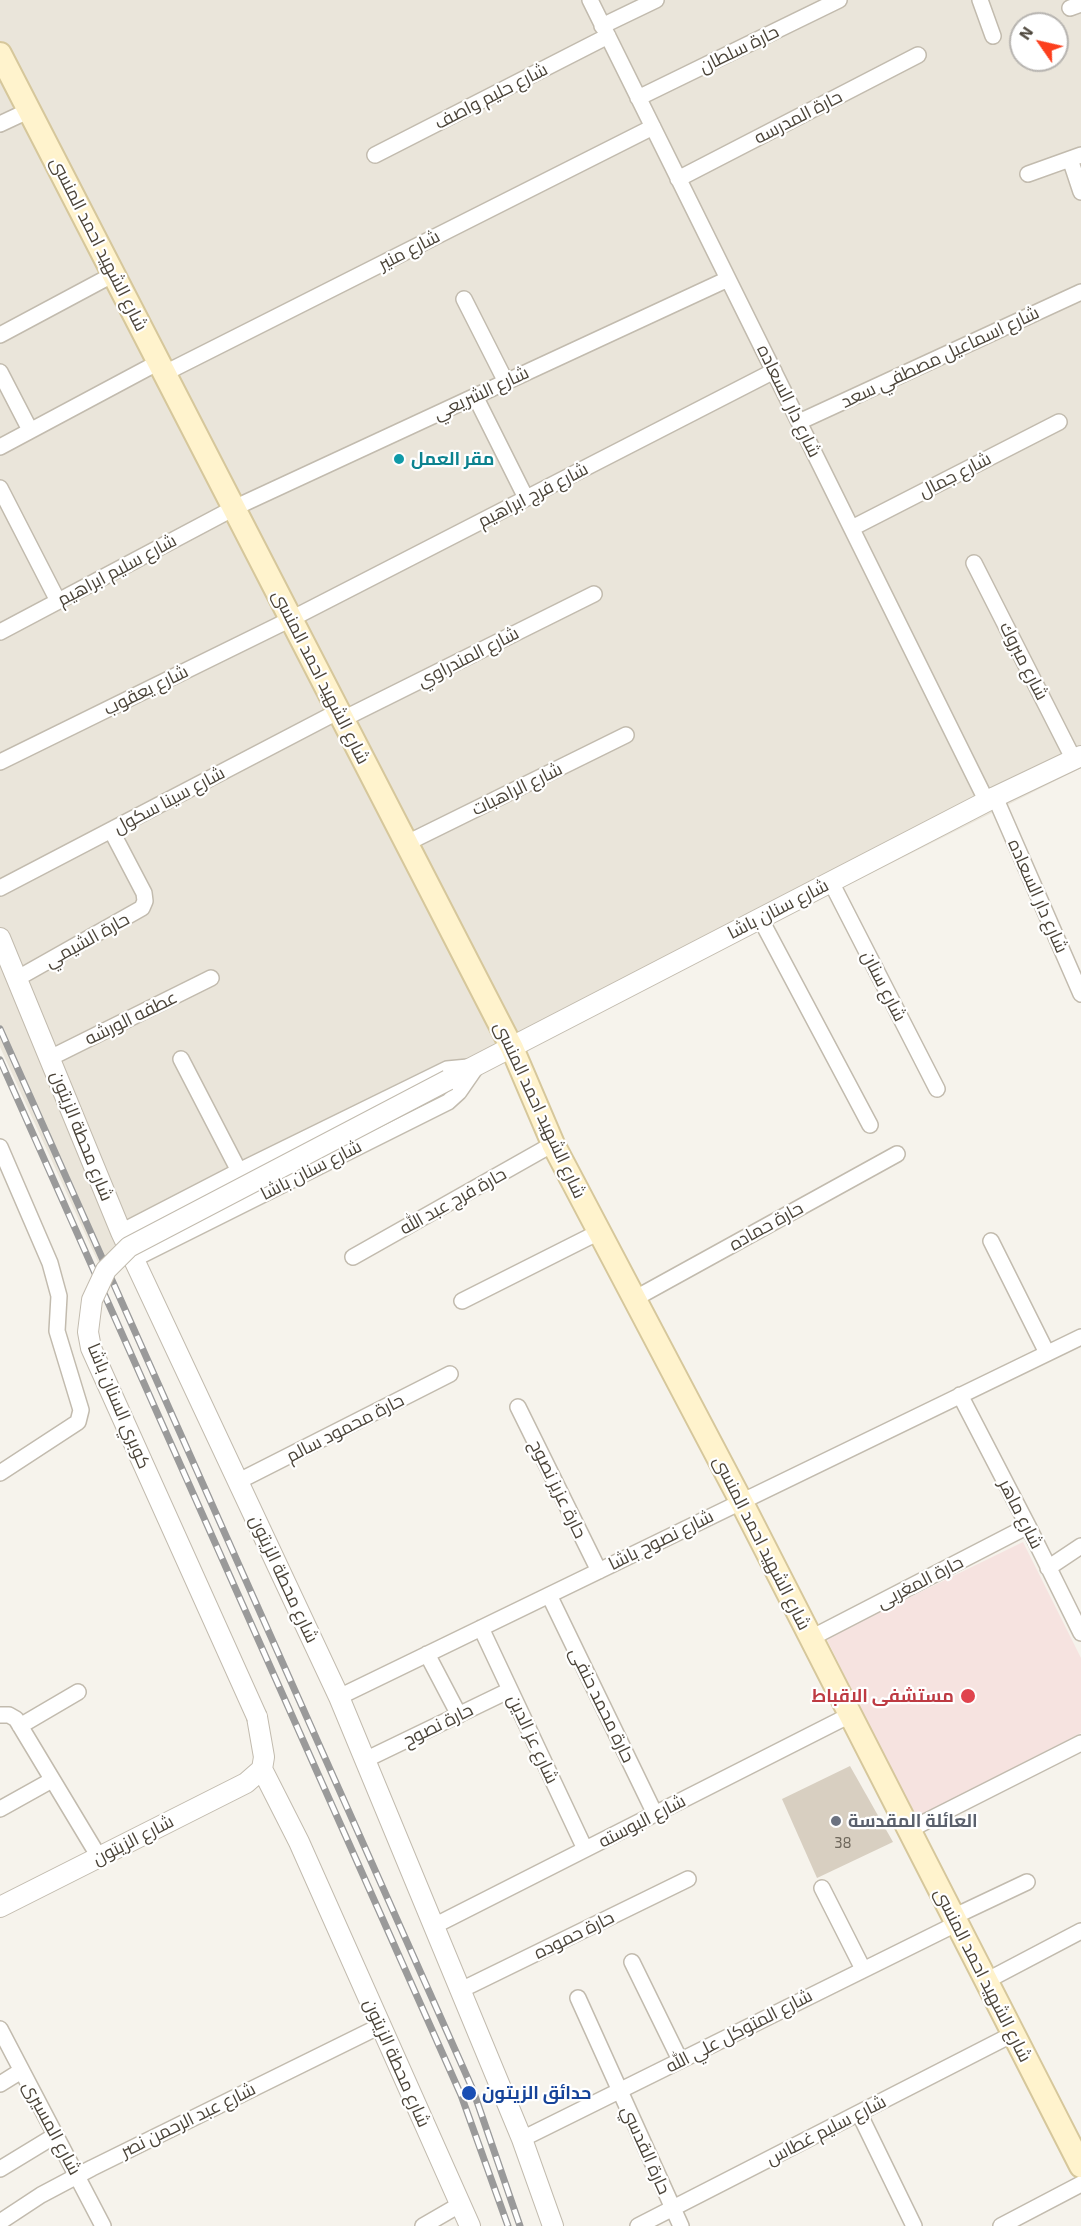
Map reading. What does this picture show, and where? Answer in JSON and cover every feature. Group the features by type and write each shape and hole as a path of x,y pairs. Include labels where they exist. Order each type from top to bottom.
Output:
{"main road":[{"name":"شارع الشهيد احمد المنسى","path":"0,54 512,1048 553,1144 741,1501 1081,2166"}],"street":[{"name":"شارع دار السعاده","path":"590,0 852,528 991,800 1081,994"},
{"name":"شارع حليم واصف","path":"375,155 605,31 656,0"},
{"name":"حارة سلطان","path":"638,98 839,0"},
{"path":"980,0 993,36"},
{"name":"حارة المدرسه","path":"678,179 918,55"},
{"path":"0,124 30,110"},
{"name":"شارع منير","path":"0,447 30,430 653,128"},
{"path":"1028,174 1075,157 1081,192"},
{"path":"0,335 114,274"},
{"name":"شارع الشريعي","path":"234,508 728,279"},
{"name":"شارع اسماعيل مصطفي سعد","path":"799,422 1081,292"},
{"path":"464,299 506,382"},
{"name":"شارع فرج ابراهيم","path":"291,619 774,371"},
{"path":"0,372 30,430"},
{"path":"475,396 526,498"},
{"name":"شارع جمال","path":"852,528 1059,422"},
{"path":"0,488 58,601"},
{"name":"شارع سليم ابراهيم","path":"0,632 234,508"},
{"name":"شارع مبروك","path":"974,563 1078,758"},
{"name":"شارع المندراوي","path":"341,715 594,594"},
{"name":"شارع يعقوب","path":"0,762 291,619"},
{"name":"شارع سينا سكول","path":"0,888 341,715"},
{"name":"شارع الراهبات","path":"407,843 626,735"},
{"name":"شارع سنان باشا","path":"448,1080 760,918 1078,758"},
{"name":"حارة الشيمي","path":"18,978 142,908 145,901 144,893 111,830"},
{"name":"شارع سنان","path":"831,882 937,1089"},
{"path":"760,918 870,1125"},
{"name":"شارع محطة الزيتون","path":"0,938 121,1232 339,1697 522,2139 553,2226"},
{"name":"عطفه الورشه","path":"50,1058 211,978"},
{"path":"181,1059 239,1171"},
{"name":"شارع سنان باشا","path":"121,1232 447,1069 477,1066"},
{"name":"شارع سنان باشا","path":"134,1259 448,1102 459,1092 477,1066"},
{"name":"كوبري السنان باشا","path":"262,1770 264,1757 257,1717 91,1348 88,1332 92,1300 106,1270 129,1247 448,1080"},
{"name":"حارة فرج عبد الله","path":"353,1257 553,1144"},
{"name":"حارة حماده","path":"634,1299 897,1154"},
{"path":"0,1472 78,1422 81,1410 57,1331 59,1296 50,1263 2,1156"},
{"path":"462,1301 599,1232"},
{"path":"991,1241 1047,1353"},
{"name":"شارع نصوح باشا","path":"339,1697 1081,1337"},
{"name":"حارة محمود سالم","path":"239,1481 450,1374"},
{"name":"شارع ماهر","path":"960,1395 1029,1526 1081,1634"},
{"name":"حارة عزيز نصوح","path":"518,1407 599,1570"},
{"name":"حارة المغربى","path":"811,1638 1029,1526"},
{"path":"1048,1568 1081,1546"},
{"name":"حارة محمد حنفى","path":"549,1595 655,1814"},
{"name":"شارع عز الدين","path":"481,1628 585,1850"},
{"path":"428,1654 459,1715"},
{"name":"حارة نصوح","path":"365,1760 510,1690"},
{"path":"20,1726 78,1692"},
{"path":"0,1715 9,1715 16,1719 99,1857"},
{"name":"شارع البوسته","path":"434,1926 850,1715"},
{"path":"909,1830 1081,1743"},
{"name":"شارع محطة الزيتون","path":"262,1770 298,1842 470,2226"},
{"name":"شارع الزيتون","path":"0,1906 246,1783 262,1770"},
{"path":"0,1809 52,1780"},
{"name":"حارة حموده","path":"461,1990 688,1879"},
{"name":"شارع المتوكل علي الله","path":"522,2139 863,1969 1027,1882"},
{"path":"822,1888 863,1969"},
{"path":"986,1981 1081,1931"},
{"path":"632,1962 680,2060"},
{"name":"حارة القدسي","path":"578,1998 681,2226"},
{"name":"شارع عبد الرحمن نصر","path":"0,2224 77,2176 380,2026"},
{"name":"شارع المسيرى","path":"0,2030 103,2226"},
{"name":"شارع سليم غطاس","path":"638,2226 1013,2034"},
{"path":"0,2084 21,2071"},
{"path":"859,2113 914,2226"},
{"path":"0,2169 56,2135"},
{"path":"1001,2226 1081,2184"},
{"path":"423,2226 461,2204"}],"shaded area":[{"path":"0,0 1081,0 1081,768 98,1262 0,1047"},
{"name":"مستشفى الاقباط","path":"1023,1542 1081,1658 1081,1733 915,1818 826,1638"}],"building":[{"name":"العائلة المقدسة","path":"850,1766 893,1842 817,1878 782,1799"}],"railway":[{"path":"0,1029 473,2090 520,2226"},
{"path":"0,1060 461,2095 508,2226"}],"place":[{"name":"مقر العمل","path":"399,459"},
{"name":"مستشفى الاقباط","path":"968,1696"},
{"name":"العائلة المقدسة","path":"836,1821"},
{"name":"حدائق الزيتون","path":"469,2093"}]}
